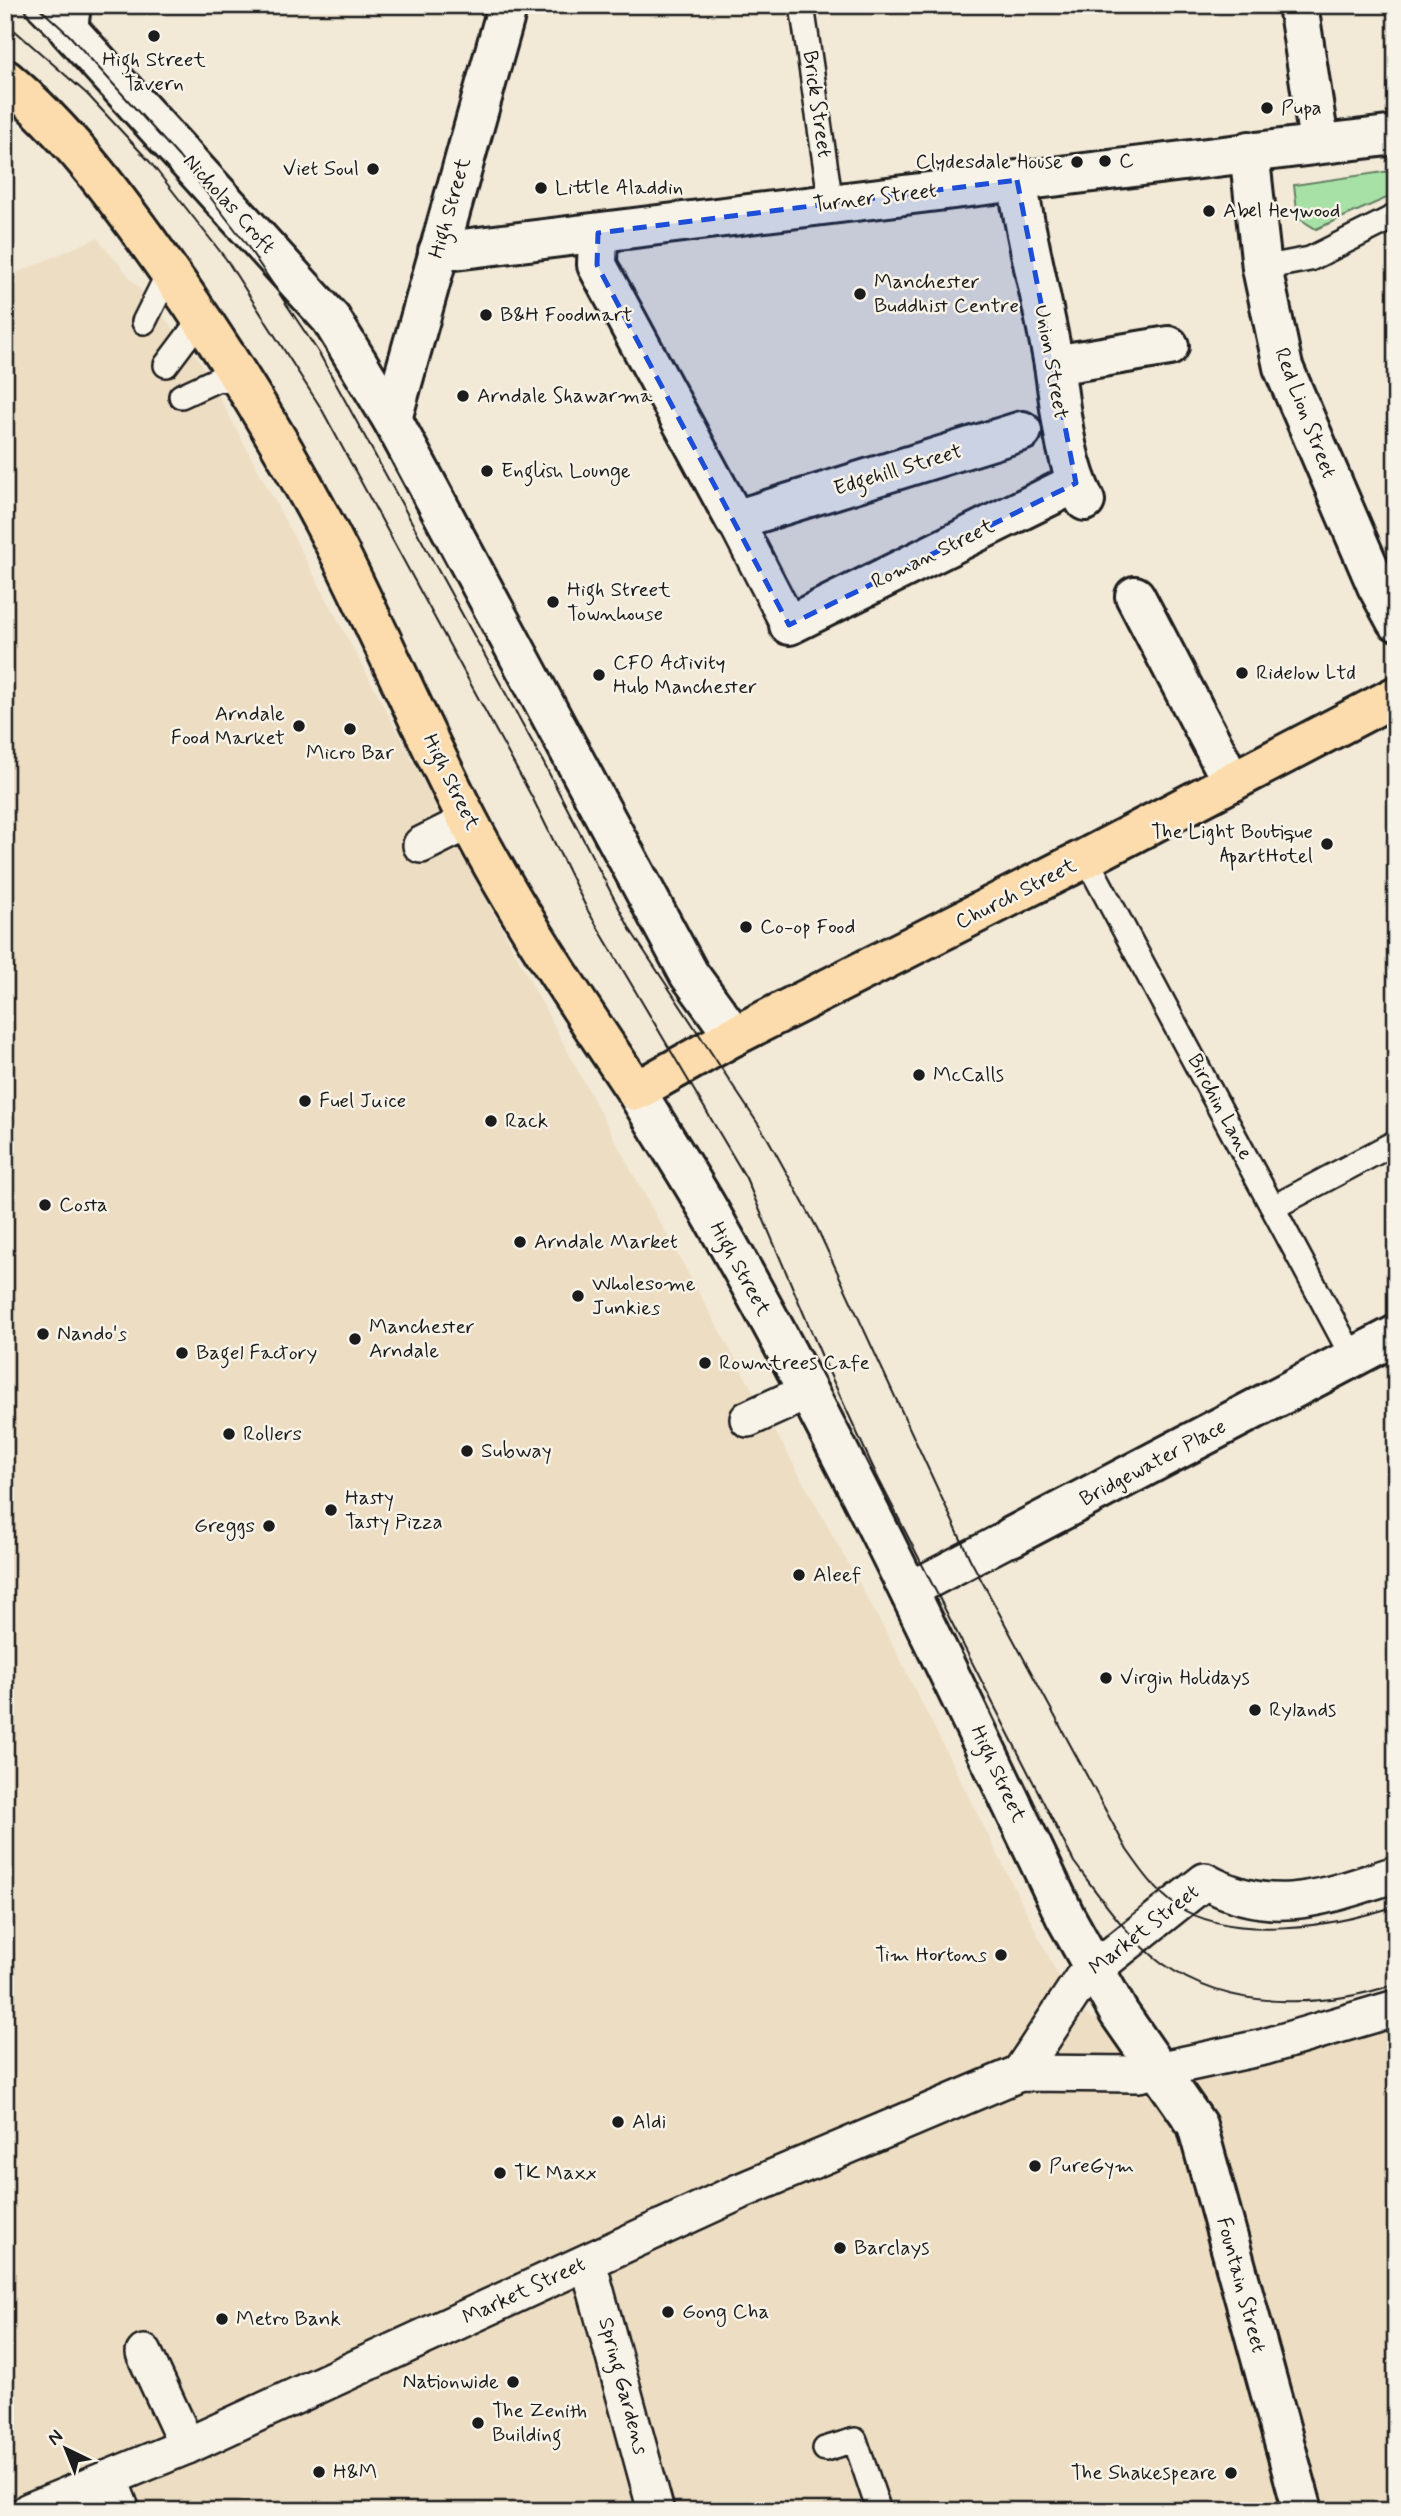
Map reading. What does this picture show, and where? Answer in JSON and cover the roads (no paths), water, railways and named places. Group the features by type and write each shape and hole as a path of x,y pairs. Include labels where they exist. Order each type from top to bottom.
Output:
{"main road":[{"path":"5,79 46,116 121,205 202,317 244,383"},
{"name":"High Street","path":"244,383 302,481 469,821 527,922 636,1091"},
{"name":"Church Street","path":"636,1091 734,1036 1086,858 1396,696"}],"street":[{"name":"High Street","path":"392,419 508,5"},
{"path":"1298,5 1319,142"},
{"name":"Nicholas Croft","path":"61,13 331,319 392,419"},
{"name":"Turner Street","path":"438,252 1319,142 1396,135"},
{"name":"Red Lion Street","path":"1249,151 1262,268 1283,366 1377,586 1396,621"},
{"name":"Union Street","path":"1017,180 1054,365 1061,423 1081,492"},
{"path":"598,233 597,265 789,625"},
{"path":"1054,365 1169,346"},
{"path":"392,419 689,974 734,1036"},
{"name":"Edgehill Street","path":"735,520 1022,431 1061,423"},
{"name":"Roman Street","path":"789,625 1081,492"},
{"path":"1135,596 1232,782"},
{"path":"421,845 469,821"},
{"name":"High Street","path":"636,1091 720,1229 807,1392 910,1590 1060,1905 1093,1968 1119,2013 1159,2068"},
{"name":"Bridgewater Place","path":"910,1590 1396,1335"},
{"path":"748,1419 807,1392"},
{"name":"Market Street","path":"1020,2073 1082,1979 1205,1881 1242,1898 1285,1903 1334,1894 1396,1874"},
{"name":"Market Street","path":"29,2511 187,2446 741,2191 1020,2073 1136,2074 1264,2047 1396,2008"},
{"name":"Fountain Street","path":"1159,2068 1197,2124 1303,2511"},
{"name":"Spring Gardens","path":"587,2262 656,2511"},
{"path":"144,2353 187,2446"},
{"path":"109,2477 122,2511"}],"lane":[{"name":"Brick Street","path":"803,5 831,204"},
{"path":"1262,268 1310,259 1396,216"},
{"path":"144,322 169,272"},
{"path":"166,365 202,317"},
{"path":"181,396 218,379 244,383"},
{"name":"Birchin Lane","path":"1086,858 1353,1358"},
{"path":"1274,1207 1396,1142"},
{"path":"825,2449 855,2440 879,2511"}],"tram line":[{"path":"36,5 69,35 179,157 244,241 319,353 540,756 631,931 768,1139 817,1228 970,1559 1127,1850 1156,1887 1177,1906 1200,1917 1227,1924 1255,1928 1315,1925 1396,1906"},
{"path":"5,22 87,94 150,162 226,259 321,408 533,799 588,911 746,1178 823,1359 878,1478 1074,1862 1115,1916 1149,1953 1188,1979 1216,1990 1276,2001 1307,2001 1337,1998 1396,1984"}],"place":[{"name":"High Street Tavern","path":"154,36"},
{"name":"Pupa","path":"1267,108"},
{"name":"C","path":"1105,161"},
{"name":"Clydesdale House","path":"1077,162"},
{"name":"Viet Soul","path":"373,169"},
{"name":"Little Aladdin","path":"541,188"},
{"name":"Abel Heywood","path":"1209,211"},
{"name":"Manchester Buddhist Centre","path":"860,294"},
{"name":"B&H Foodmart","path":"486,315"},
{"name":"Arndale Shawarma","path":"463,396"},
{"name":"English Lounge","path":"487,471"},
{"name":"High Street Townhouse","path":"553,602"},
{"name":"Ridelow Ltd","path":"1242,673"},
{"name":"CFO Activity Hub Manchester","path":"599,675"},
{"name":"Arndale Food Market","path":"299,726"},
{"name":"Micro Bar","path":"350,729"},
{"name":"The Light Boutique ApartHotel","path":"1327,844"},
{"name":"Co-op Food","path":"746,927"},
{"name":"McCalls","path":"919,1075"},
{"name":"Fuel Juice","path":"305,1101"},
{"name":"Rack","path":"491,1121"},
{"name":"Costa","path":"45,1205"},
{"name":"Arndale Market","path":"520,1242"},
{"name":"Wholesome Junkies","path":"578,1296"},
{"name":"Nando's","path":"43,1334"},
{"name":"Manchester Arndale","path":"355,1339"},
{"name":"Bagel Factory","path":"182,1353"},
{"name":"Rowntrees Cafe","path":"705,1363"},
{"name":"Rollers","path":"229,1434"},
{"name":"Subway","path":"467,1451"},
{"name":"Hasty Tasty Pizza","path":"331,1510"},
{"name":"Greggs","path":"269,1526"},
{"name":"Aleef","path":"799,1575"},
{"name":"Virgin Holidays","path":"1106,1678"},
{"name":"Rylands","path":"1255,1710"},
{"name":"Tim Hortons","path":"1001,1955"},
{"name":"Aldi","path":"618,2122"},
{"name":"PureGym","path":"1035,2166"},
{"name":"TK Maxx","path":"500,2173"},
{"name":"Barclays","path":"840,2248"},
{"name":"Gong Cha","path":"668,2312"},
{"name":"Metro Bank","path":"222,2319"},
{"name":"Nationwide","path":"513,2382"},
{"name":"The Zenith Building","path":"478,2423"},
{"name":"H&M","path":"319,2472"},
{"name":"The Shakespeare","path":"1231,2473"}]}
